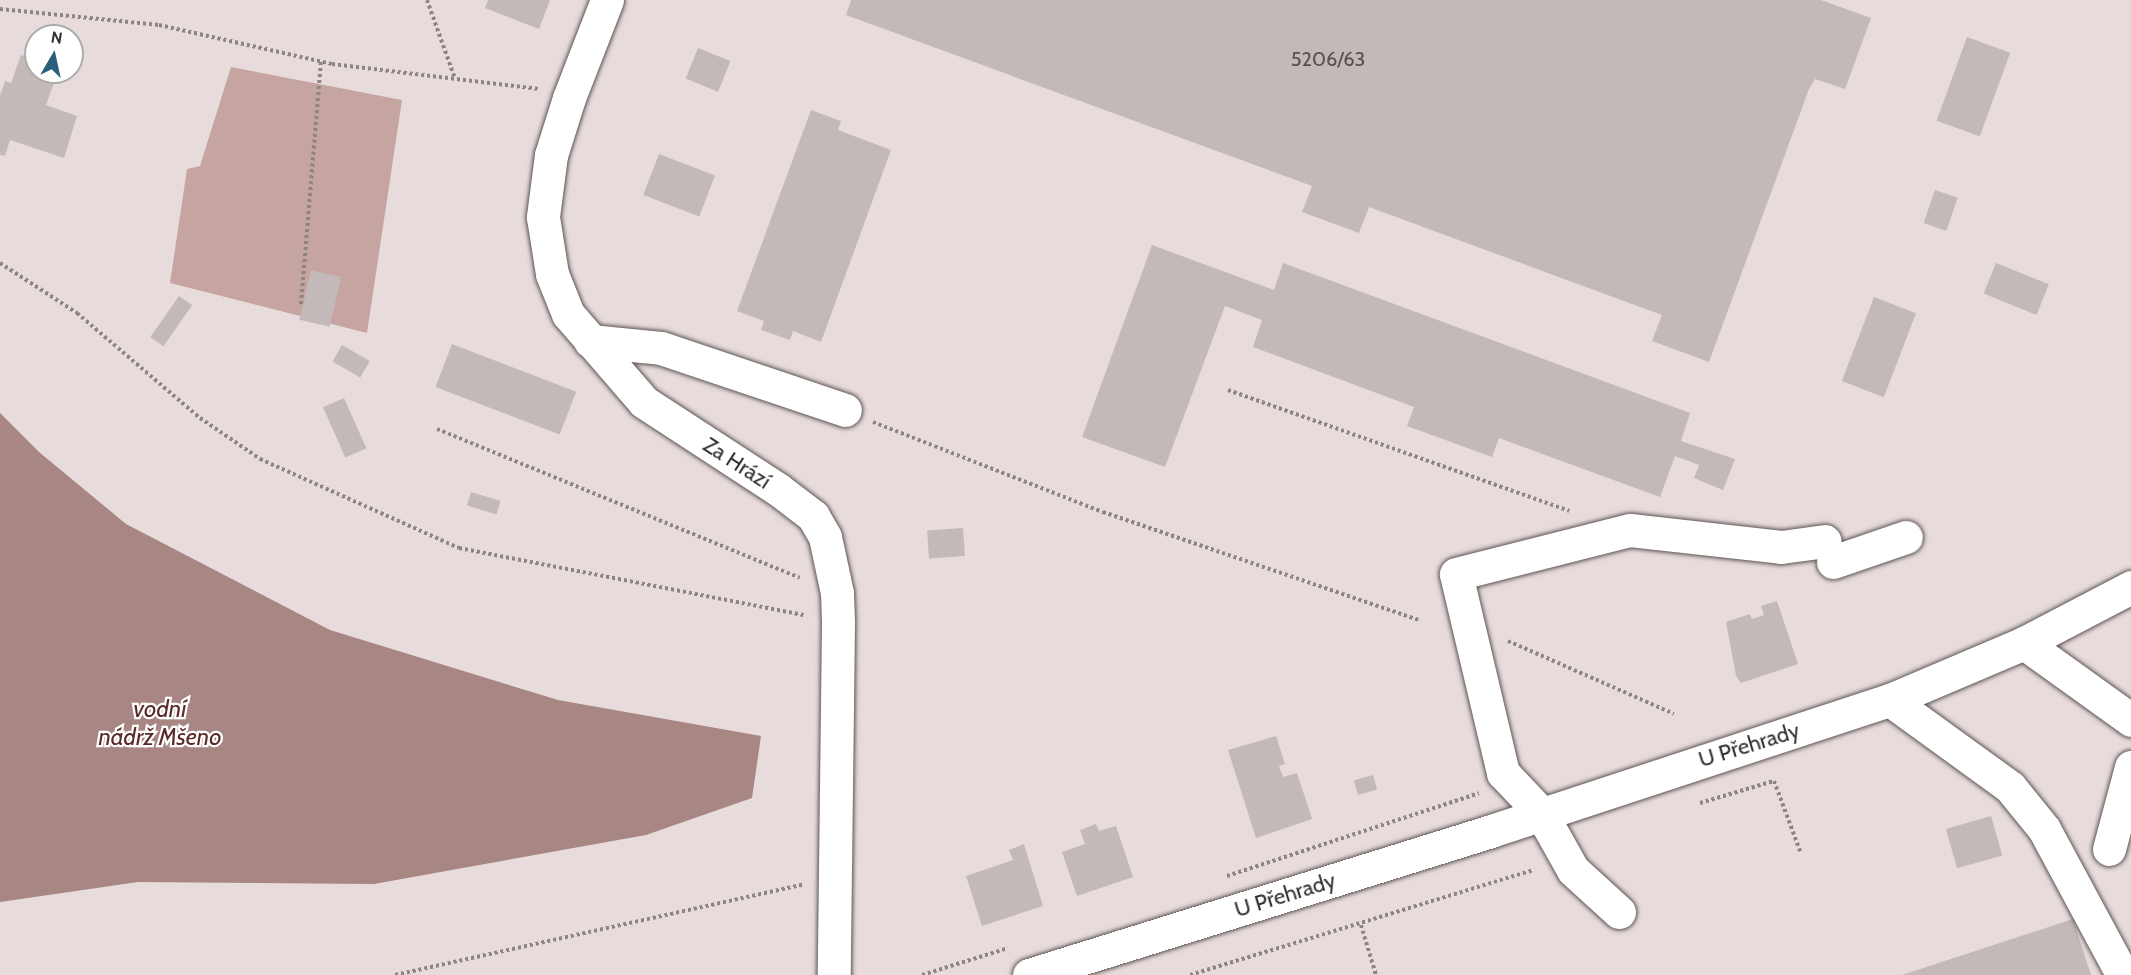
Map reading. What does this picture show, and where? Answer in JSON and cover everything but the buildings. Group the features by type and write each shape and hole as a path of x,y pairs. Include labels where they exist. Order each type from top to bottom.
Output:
{"street":[{"name":"Za Hrází","path":"607,0 569,98 551,155 543,217 552,274 568,314 644,402 813,516 825,537 838,608 834,975"},
{"path":"590,341 661,348 845,410"},
{"path":"1619,912 1573,870 1541,813 1503,773 1456,574 1630,530 1829,551 1906,537"},
{"name":"U Přehrady","path":"1029,975 1890,700 2024,643 2131,587"},
{"path":"2024,643 2092,688 2131,720"},
{"path":"1890,700 2010,787 2044,829 2119,968"},
{"path":"2109,849 2131,767"}],"path":[{"path":"428,0 454,76"},
{"path":"0,9 159,25 321,62 530,86 569,98"},
{"path":"301,304 321,62"},
{"path":"0,263 77,313 200,418 260,459 459,548 838,608"},
{"path":"1228,390 1576,513"},
{"path":"845,410 1103,512 1419,620"},
{"path":"437,429 838,608"},
{"path":"1508,641 1674,714"},
{"path":"1700,803 1774,781 1800,851"},
{"path":"1190,975 1361,925 1533,870"},
{"path":"395,975 836,877"},
{"path":"1361,925 1376,975"},
{"path":"950,967 952,975"}],"shaded area":[{"path":"231,67 402,100 367,333 170,283 187,169 200,166"}],"water":[{"name":"vodní nádrž Mšeno","path":"0,413 39,452 126,524 330,630 558,700 761,736 752,798 646,835 374,884 138,882 0,902"}]}
